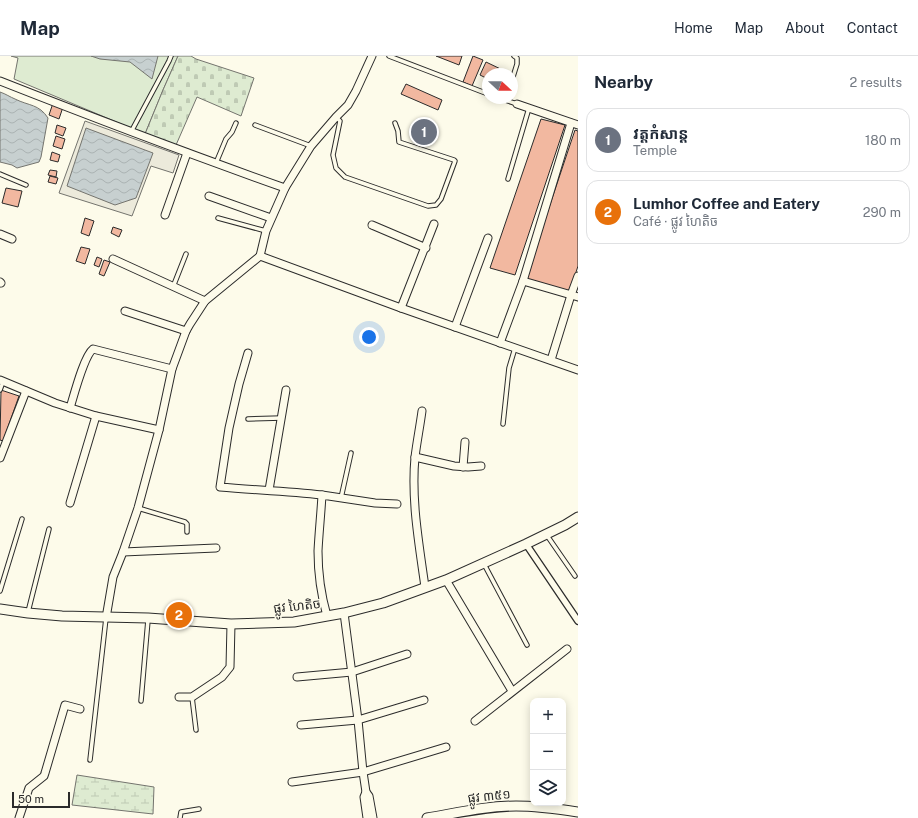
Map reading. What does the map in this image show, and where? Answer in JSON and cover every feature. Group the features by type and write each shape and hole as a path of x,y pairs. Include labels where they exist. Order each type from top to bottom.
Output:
{"street":[{"path":"106,618 113,577 138,508 159,430 172,369 186,331 204,302 260,256 266,231 285,188 312,146 348,105 372,56"},
{"path":"0,81 131,132 285,188"},
{"path":"500,343 523,281 575,124 517,104"},
{"path":"165,215 188,153"},
{"path":"209,196 271,218"},
{"path":"401,308 426,248 434,224"},
{"path":"372,225 426,248"},
{"path":"0,234 12,239"},
{"path":"455,327 488,238"},
{"path":"260,256 401,308 578,370"},
{"path":"112,259 204,302"},
{"path":"551,360 575,296 578,276"},
{"path":"523,281 575,296"},
{"path":"125,311 186,331"},
{"path":"70,408 84,362 89,352 93,349 172,369"},
{"path":"248,352 229,428 220,487 322,494 375,503 397,504"},
{"path":"2,380 70,408 96,416 159,430"},
{"path":"269,490 286,390"},
{"path":"0,458 26,391"},
{"path":"422,411 415,457 416,509 425,587"},
{"path":"70,502 96,416"},
{"path":"463,467 465,442"},
{"path":"415,457 454,466 481,466"},
{"path":"322,494 318,552 319,577 323,603 327,616"},
{"name":"ផ្លូវ ហៃតិច","path":"0,609 28,613 106,618 148,618 231,624 294,622 344,614 383,603 446,580 526,544 578,517"},
{"path":"526,544 578,621"},
{"path":"123,552 216,548"},
{"path":"446,580 512,690"},
{"path":"344,614 358,720 363,772 366,792 369,796 373,818"},
{"path":"179,697 192,697 222,677 230,667 231,624"},
{"path":"475,720 567,649"},
{"path":"297,677 352,672 407,654"},
{"path":"301,725 358,720 424,700"},
{"path":"19,818 29,788 44,776 65,705 80,708"},
{"path":"292,782 363,772 446,747"},
{"path":"366,792 364,797 367,818"},
{"name":"ផ្លូវ ៣៥១","path":"427,818 481,808 517,806 578,812"}],"lane":[{"path":"131,132 170,61 171,56"},
{"path":"389,56 482,92"},
{"path":"514,56 517,58 516,68"},
{"path":"508,179 529,108"},
{"path":"336,117 340,121 333,155 336,168 345,177 428,206 436,205 441,199 455,161 399,142 398,131 395,123"},
{"path":"216,163 226,139 232,132 236,123"},
{"path":"255,125 312,146"},
{"path":"0,174 26,185"},
{"path":"218,218 266,231"},
{"path":"173,287 186,254"},
{"path":"503,424 509,368 515,348"},
{"path":"0,390 2,380"},
{"path":"248,419 282,418"},
{"path":"341,498 351,453"},
{"path":"138,508 185,522 188,524 187,532"},
{"path":"0,591 22,519"},
{"path":"28,613 49,529"},
{"path":"546,534 575,576"},
{"path":"483,563 527,645"},
{"path":"90,760 106,618"},
{"path":"141,701 148,618"},
{"path":"192,697 196,730"},
{"path":"180,818 181,812 199,810"}],"green space":[{"path":"11,56 178,56 145,134 14,79 18,58"},
{"path":"178,56 191,56 254,78 241,116 197,97 176,145 145,134"},
{"path":"77,775 154,787 153,814 72,805"}],"shaded area":[{"path":"85,121 179,155 173,173 151,166 132,216 59,193"}],"water":[{"path":"91,56 158,56 152,79 130,62 100,59"},
{"path":"0,92 41,110 48,118 39,162 17,168 0,162"},
{"path":"86,128 153,153 136,198 115,205 67,186"}],"building":[{"path":"436,56 462,56 459,65"},
{"path":"473,56 483,60 472,86 463,82"},
{"path":"486,62 498,68 483,68"},
{"path":"406,84 442,100 438,110 401,94"},
{"path":"53,103 63,107 59,119 49,115"},
{"path":"541,119 565,125 515,275 490,268"},
{"path":"57,125 66,128 63,136 55,133"},
{"path":"575,130 578,131 578,266 569,294 525,279"},
{"path":"56,136 65,139 62,149 53,146"},
{"path":"52,152 60,155 58,162 50,160"},
{"path":"50,170 57,171 56,177 48,175"},
{"path":"50,176 58,178 56,184 48,182"},
{"path":"6,188 22,191 18,207 2,203"},
{"path":"85,218 94,221 89,236 81,233"},
{"path":"113,227 122,230 119,237 111,233"},
{"path":"81,247 90,249 85,264 76,261"},
{"path":"97,257 102,259 99,267 94,265"},
{"path":"104,260 110,262 104,276 99,274"},
{"path":"1,390 19,396 3,441 0,440"}],"place":[{"name":"វត្តកំសាន្ត","path":"424,132"},
{"name":"Lumhor Coffee and Eatery","path":"179,615"}]}
